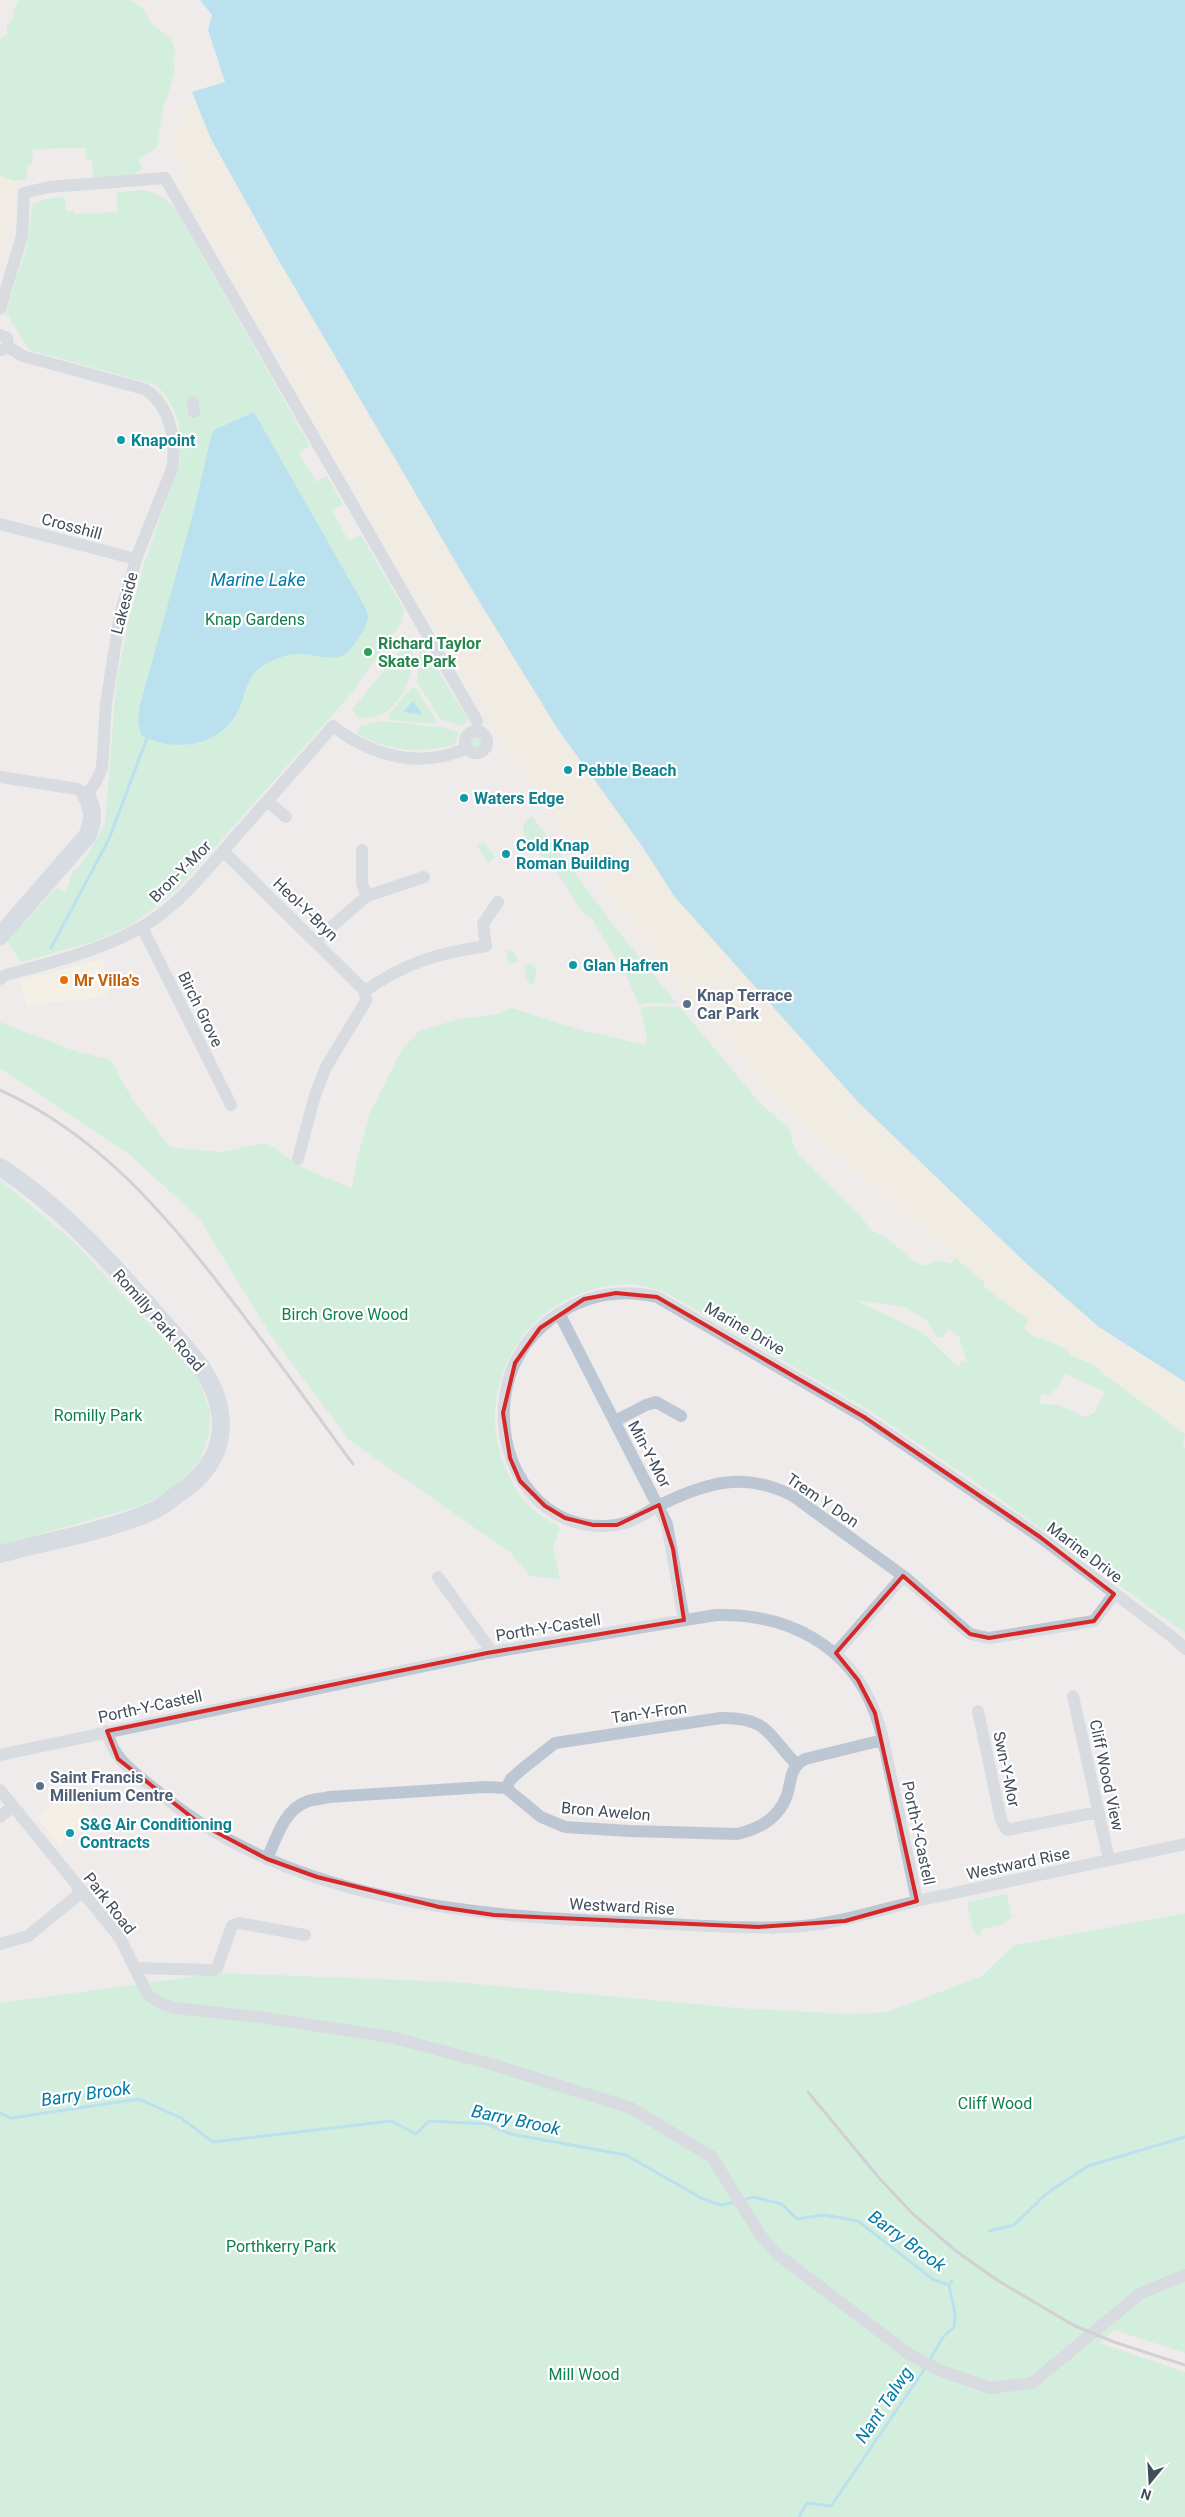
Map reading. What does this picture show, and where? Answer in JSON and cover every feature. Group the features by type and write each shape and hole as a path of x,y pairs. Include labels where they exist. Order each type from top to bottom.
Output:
{"street":[{"path":"0,309 22,236 24,193 49,187 165,178 477,721"},
{"name":"Lakeside","path":"0,335 7,338 4,349 23,356 144,389 154,395 162,405 171,430 174,457 172,469 136,559 120,615 112,652 106,704 102,768 86,795"},
{"name":"Crosshill","path":"0,524 136,559"},
{"name":"Bron-Y-Mor","path":"2,974 93,950 142,927 182,896 333,726 347,738 374,751 405,759 444,756 466,749"},
{"path":"0,777 69,787 86,795 92,808 93,821 87,836 0,936"},
{"path":"268,800 286,817"},
{"path":"362,850 362,884 367,896"},
{"name":"Heol-Y-Bryn","path":"223,851 365,991"},
{"path":"316,941 367,896 424,877"},
{"path":"298,1159 315,1095 326,1067 366,1001 365,991 399,969 418,960 486,946 483,924 485,918 496,907 498,902"},
{"name":"Birch Grove","path":"142,927 231,1105"},
{"name":"Romilly Park Road","path":"0,1167 51,1204 104,1256 197,1361 209,1378 219,1401 222,1427 220,1443 212,1462 198,1479 155,1510 126,1521 0,1554"},
{"name":"Marine Drive","path":"659,1505 635,1519 617,1525 593,1526 565,1518 552,1510 520,1481 510,1458 505,1437 503,1413 507,1385 525,1344 540,1328 559,1313 584,1299 616,1292 636,1292 657,1297 864,1417 1040,1537 1185,1649"},
{"name":"Min-Y-Mor","path":"559,1313 659,1505 673,1549 684,1620"},
{"path":"615,1421 646,1404 656,1402 681,1416"},
{"name":"Trem Y Don","path":"659,1505 695,1489 720,1482 750,1481 777,1488 793,1496 903,1576 970,1634 989,1638 1094,1621 1114,1594"},
{"path":"836,1653 903,1576"},
{"path":"438,1577 492,1652"},
{"name":"Porth-Y-Castell","path":"0,1755 107,1731 492,1652 684,1620 734,1615 762,1617 788,1625 836,1653 866,1693 875,1712 883,1740 917,1901"},
{"name":"Cliff Wood View","path":"1073,1696 1109,1860"},
{"name":"Swn-Y-Mor","path":"978,1711 1001,1820 1008,1830 1098,1812"},
{"name":"Tan-Y-Fron","path":"506,1788 511,1779 555,1743 721,1718 746,1719 761,1725 775,1737 796,1764"},
{"name":"Westward Rise","path":"107,1731 111,1747 118,1759 169,1802 199,1823 267,1859 317,1878 396,1898 494,1915 700,1925 800,1926 845,1921 917,1901 1185,1844"},
{"path":"796,1764 805,1759 883,1740"},
{"name":"Bron Awelon","path":"506,1788 541,1817 565,1827 737,1834 754,1830 770,1820 780,1809 787,1794 790,1776 796,1764"},
{"path":"267,1859 279,1832 291,1813 307,1801 485,1787 506,1788"},
{"name":"Park Road","path":"0,1790 120,1938 149,1996 160,2003 175,2008 259,2017 391,2038 494,2065 631,2108 712,2157 761,2236 778,2255 816,2286 921,2361 934,2368 990,2388 1032,2383 1141,2293 1185,2275"},
{"path":"0,1817 13,1806"},
{"path":"0,1944 28,1936 77,1896 78,1888"},
{"path":"135,1968 213,1970 217,1968 232,1926 239,1923 305,1935"}],"highlighted area":[{"path":"616,1293 657,1297 864,1417 1040,1537 1114,1594 1094,1621 989,1638 970,1634 903,1576 836,1653 858,1680 875,1713 917,1901 845,1921 758,1927 494,1915 439,1907 317,1877 267,1859 199,1823 118,1759 107,1731 487,1653 684,1620 673,1549 659,1505 617,1525 593,1525 565,1518 545,1506 520,1481 510,1458 503,1413 515,1363 540,1328 584,1299"}],"shaded area":[{"path":"102,959 110,990 103,997 27,1005 20,981"},
{"path":"73,1788 97,1818 60,1847 37,1817"}],"green space":[{"path":"19,0 130,0 144,9 150,22 171,39 176,52 173,60 175,72 163,109 157,148 138,159 143,169 127,178 93,179 92,160 86,159 85,148 33,149 32,164 27,165 27,180 12,181 0,176 0,39 7,35 7,26 14,16 13,10"},
{"name":"Knap Gardens","path":"146,190 161,196 175,208 310,446 299,453 316,482 327,476 343,504 332,511 349,541 361,535 404,609 402,622 351,694 178,889 135,923 96,941 21,962 7,941 56,888 66,892 73,871 81,865 105,824 116,685 128,623 145,561 180,462 179,423 168,398 156,385 29,350 8,316 5,315 27,245 33,203 65,197 66,211 74,211 75,214 117,212 117,192"},
{"path":"413,642 412,663 408,682 398,700 382,714 359,719 352,709 406,644"},
{"path":"421,643 468,719 463,726 441,720 417,682"},
{"path":"411,688 416,688 436,720 434,724 390,720 389,714"},
{"path":"381,721 441,727 459,732 454,745 416,750 392,747 357,734 359,726"},
{"path":"475,735 480,737 482,742 480,747 475,749 470,747 468,742 470,737"},
{"path":"532,816 615,927 677,1004 648,1003 639,1005 627,977 592,919 581,911 557,872 525,838 523,827 526,820"},
{"path":"484,842 495,858 488,863 477,846"},
{"path":"506,950 514,952 518,962 508,964"},
{"path":"529,964 534,965 537,970 533,985 526,981 525,967"},
{"name":"Birch Grove Wood","path":"652,1006 680,1007 759,1102 790,1130 792,1142 799,1155 859,1214 871,1230 886,1237 914,1261 923,1266 939,1260 951,1264 955,1257 985,1282 985,1287 1030,1320 1031,1335 1053,1343 1093,1365 1185,1434 1183,1447 1185,1448 1185,1633 997,1497 870,1411 663,1291 631,1284 614,1285 592,1290 564,1301 540,1318 521,1339 506,1364 498,1391 495,1420 499,1449 510,1477 521,1497 534,1510 560,1527 553,1548 560,1579 530,1576 511,1553 349,1440 272,1337 199,1218 130,1155 0,1068 0,1022 78,1052 111,1060 132,1099 170,1147 220,1152 267,1143 303,1168 352,1188 357,1159 370,1113 402,1049 419,1031 459,1019 497,1014 512,1008 581,1030 646,1045 647,1038 640,1008","holes":["855,1300 905,1307 928,1322 936,1337 943,1337 949,1328 959,1337 967,1362 961,1361 960,1367 957,1366 922,1332","1065,1374 1105,1392 1094,1413 1086,1417 1059,1405 1039,1404 1042,1393 1049,1395 1056,1389"]},
{"name":"Romilly Park","path":"0,1180 73,1241 197,1376 210,1411 209,1433 200,1461 171,1491 137,1507 0,1545"},
{"path":"1007,1894 1012,1917 1001,1925 982,1929 980,1936 973,1931 967,1902"},
{"name":"Porthkerry Park","path":"1185,1913 1185,2353 1114,2330 1100,2343 1185,2372 1185,2517 0,2517 0,2003 219,1973 456,1982 738,2008 847,2014 887,2012 982,1976 1014,1945"}],"sand":[{"name":"Pebble Beach","path":"181,103 222,106 859,1103 1028,1265 1099,1327 1185,1382 1185,1434 1101,1372 1099,1367 1070,1355 1055,1342 1035,1335 1024,1328 1029,1320 984,1287 984,1282 811,1132 767,1088 613,901 506,749 385,547 389,544 383,536 380,537 352,489 356,486 350,475 345,476 318,430 321,428 316,419 313,421 283,368 291,363 284,350 276,355 174,177 185,170 175,152 173,140 181,122 178,119"},
{"path":"0,176 18,182 18,188 13,189 13,225 0,273"}],"water":[{"path":"200,0 1185,0 1185,1382 1099,1327 1028,1265 859,1103 674,896 642,846 557,728 468,583 275,254 211,139 192,92 225,82 208,30 212,15"},
{"name":"Marine Lake","path":"254,412 366,609 368,615 367,623 355,644 344,655 333,658 304,654 290,655 274,660 259,668 250,679 238,711 230,723 208,739 181,745 154,741 141,735 138,721 140,705 194,510 212,433 214,430"},
{"path":"413,701 423,715 403,712"}],"waterway":[{"path":"51,948 109,839 147,738"},
{"name":"Barry Brook","path":"0,2113 11,2118 139,2099 181,2118 213,2142 391,2121 416,2134 429,2121 487,2124 511,2134 626,2155 703,2199 721,2205 735,2202"},
{"name":"Nant Talwg","path":"989,2231 1014,2225 1047,2193 1088,2166 1185,2137"},
{"name":"Barry Brook","path":"743,2200 753,2197 782,2204 797,2219 824,2215 858,2221 934,2280 949,2285"},
{"name":"Nant Talwg","path":"929,2361 943,2337 954,2327 955,2313 949,2285 952,2280"},
{"name":"Nant Talwg","path":"799,2517 807,2503 831,2506 926,2367"}],"railway":[{"path":"0,1090 35,1108 67,1128 126,1177 153,1205 178,1233 242,1314 353,1464"},
{"path":"808,2092 880,2179 913,2214 956,2251 997,2280 1073,2325 1114,2342 1185,2365"}],"place":[{"name":"Knapoint","path":"121,440"},
{"name":"Richard Taylor Skate Park","path":"368,652"},
{"name":"Pebble Beach","path":"568,770"},
{"name":"Waters Edge","path":"464,798"},
{"name":"Cold Knap Roman Building","path":"506,854"},
{"name":"Glan Hafren","path":"573,965"},
{"name":"Mr Villa's","path":"64,980"},
{"name":"Knap Terrace Car Park","path":"687,1004"},
{"name":"Saint Francis Millenium Centre","path":"40,1786"},
{"name":"S&G Air Conditioning Contracts","path":"70,1833"}],"park label":[{"name":"Cliff Wood","path":"995,2103"},
{"name":"Mill Wood","path":"584,2374"}]}
